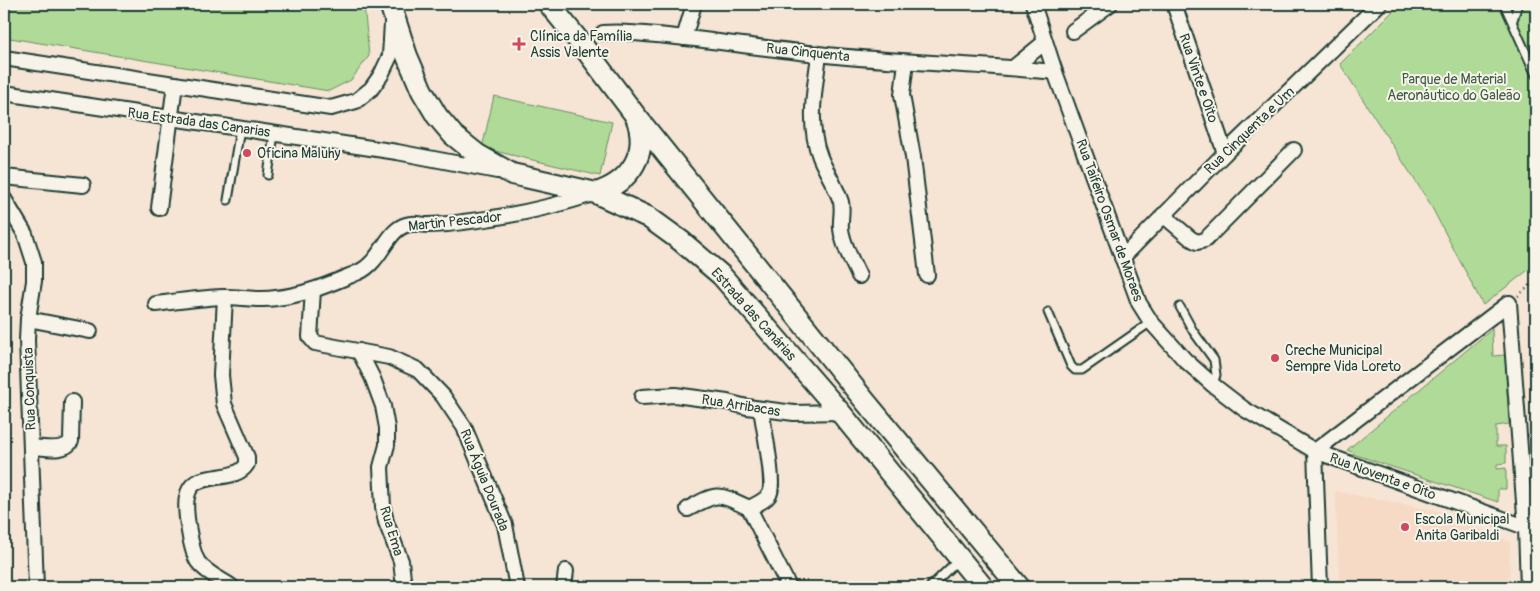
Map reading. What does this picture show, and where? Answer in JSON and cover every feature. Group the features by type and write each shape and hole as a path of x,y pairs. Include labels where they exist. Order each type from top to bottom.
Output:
{"main road":[{"name":"Estrada das Canárias","path":"549,4 635,116 864,401 1019,587"},
{"name":"Estrada das Canárias","path":"392,9 407,56 422,91 437,116 453,136 478,155 512,174 596,193 648,217 722,275 840,412 983,587"},
{"path":"596,193 619,183 635,164 641,140 635,116"},
{"path":"965,564 990,551"}],"street":[{"path":"684,38 694,4"},
{"name":"Rua Taifeiro Osmar de Moraes","path":"1033,4 1055,72 1139,303 1151,322 1185,360 1213,385 1244,408 1315,452"},
{"path":"1073,31 1110,4"},
{"name":"Rua Vinte e Oito","path":"1174,4 1225,153"},
{"name":"Rua Cinquenta e Um","path":"1122,258 1163,214 1379,4"},
{"path":"4,58 331,108 356,101 371,89 381,75 390,56 392,9"},
{"name":"Rua Cinquenta","path":"603,33 626,32 819,54 1055,72"},
{"path":"1014,68 1046,42"},
{"path":"819,54 813,108 815,144 824,168 839,198 842,236 858,276"},
{"path":"906,62 902,95 914,157 927,276"},
{"path":"159,208 175,84"},
{"name":"Rua Estrada das Canarias","path":"4,93 397,152 512,174"},
{"path":"1163,214 1190,238 1197,242 1205,240 1294,150"},
{"path":"4,177 83,185"},
{"name":"Martin Pescador","path":"156,304 225,297 256,300 278,298 313,290 362,270 377,258 395,231 403,225 411,223 428,225 462,223 567,203 596,193"},
{"name":"Rua Conquista","path":"4,199 25,234 34,262 34,281 27,340 36,587"},
{"name":"Rua Águia Dourada","path":"313,290 310,337 312,341 389,357 418,370 443,396 464,427 505,525 517,587"},
{"path":"225,297 221,375 224,404 247,457 247,464 241,471 202,480 194,484 186,498 191,544 198,562 232,587"},
{"path":"1320,587 1315,452 1509,303"},
{"path":"1509,303 1531,529 1528,587"},
{"path":"28,319 90,331"},
{"name":"Rua Ema","path":"359,351 373,379 383,406 387,428 382,467 383,508 386,522 401,561 404,587"},
{"name":"Rua Arribacas","path":"642,397 674,395 794,413 840,412"},
{"path":"31,447 62,448 69,444 71,441 72,402"},
{"path":"749,508 767,497 771,491 771,474 761,409"},
{"name":"Rua Noventa e Oito","path":"1315,452 1531,529"},
{"path":"688,509 709,497 718,496 728,498 749,508 788,583"},
{"path":"564,587 566,571"}],"lane":[{"path":"1504,4 1513,20 1536,75"},
{"path":"1513,20 1518,4"},
{"path":"228,200 240,129"},
{"path":"268,175 274,134"},
{"path":"1180,306 1193,331 1214,360 1216,375 1213,385"},
{"path":"1048,312 1071,366 1075,370 1082,370 1151,322"},
{"path":"930,587 965,564"}],"path":[{"path":"1509,303 1536,280"}],"shaded area":[{"name":"Escola Municipal Anita Garibaldi","path":"1335,491 1438,511 1510,542 1509,587 1340,587"}],"green space":[{"path":"4,4 364,4 369,56 351,80 329,91 4,37"},
{"name":"Parque de Material Aeronáutico do Galeão","path":"1400,4 1536,4 1536,264 1483,305 1429,202 1340,64"},
{"path":"494,96 612,122 600,176 482,148"},
{"path":"1492,329 1493,356 1505,355 1509,424 1496,426 1496,446 1506,446 1506,463 1497,464 1497,469 1506,468 1506,489 1498,489 1498,502 1353,454 1347,450"}],"place":[{"name":"Clínica da Família Assis Valente","path":"519,44"},
{"name":"Oficina Maluhy","path":"247,153"},
{"name":"Creche Municipal Sempre Vida Loreto","path":"1275,358"},
{"name":"Escola Municipal Anita Garibaldi","path":"1405,527"}]}
